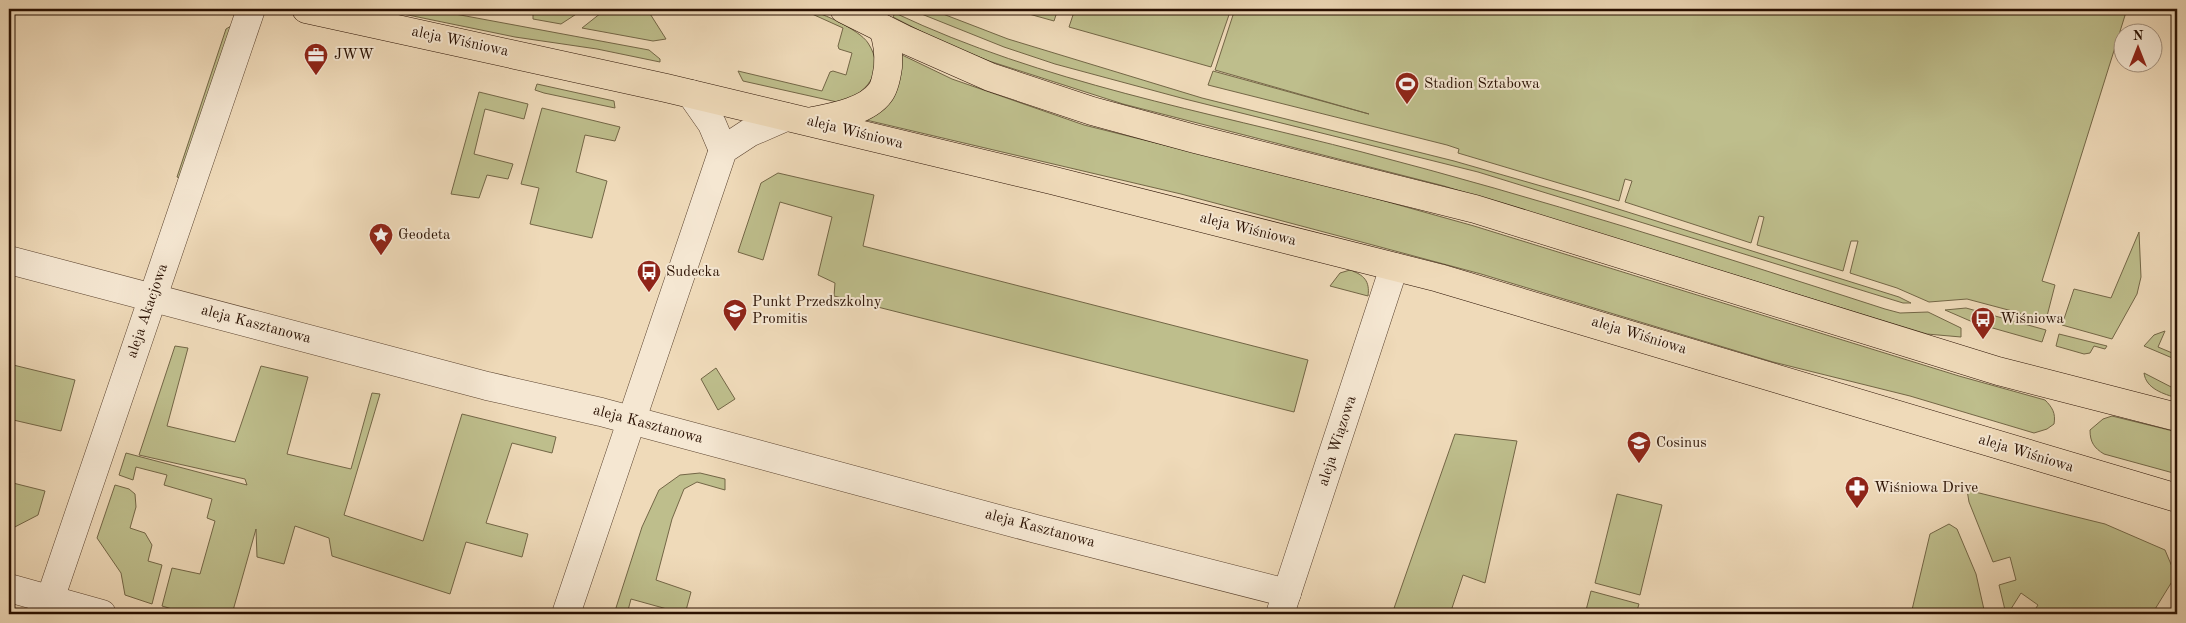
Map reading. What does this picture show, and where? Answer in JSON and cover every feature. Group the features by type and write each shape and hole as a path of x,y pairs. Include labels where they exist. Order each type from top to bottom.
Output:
{"main road":[{"name":"aleja Wiśniowa","path":"306,9 346,13 691,94 1439,278 1578,318 2166,496"},
{"path":"844,9 883,29 990,77 1092,111 1195,140 1475,209 1998,371 2177,417"},
{"path":"798,120 840,116 868,103 881,93 887,73 889,53 883,29"},
{"path":"2166,496 2177,512"}],"street":[{"name":"aleja Akacjowa","path":"47,607 65,559 140,330 153,298 251,9"},
{"path":"691,94 712,124 723,150"},
{"path":"566,614 723,150 749,133 798,120"},
{"name":"aleja Kasztanowa","path":"9,260 478,384 594,410 1284,604"},
{"name":"aleja Wiązowa","path":"1284,604 1394,267"},
{"path":"9,588 47,607 102,614"}],"green space":[{"path":"379,9 428,9 649,50 660,59 660,62 597,49 515,37"},
{"path":"545,9 584,9 561,24 533,19 533,12"},
{"path":"606,9 647,9 666,39 653,41 582,28"},
{"path":"801,9 817,12 837,21 856,32 868,43 875,63 874,73 864,89 856,95 837,102 743,81 738,71 822,91 830,72 833,71 846,75 852,53 839,49 838,46 843,28"},
{"path":"909,9 930,9 1008,39 1202,98 1454,161 1583,198 1899,297 1911,303 1903,303 1478,172 1185,99 1055,64 1004,47"},
{"path":"1011,9 1058,9 1054,21"},
{"path":"1075,9 1231,9 1211,67 1069,27"},
{"path":"1235,9 2127,9 2123,22 2114,22 2114,51 2042,281 2055,285 2046,320 1967,299 1929,302 1897,288 1850,273 1858,241 1851,241 1843,271 1757,245 1764,217 1759,216 1751,243 1625,202 1632,181 1625,179 1619,201 1458,153 1459,149 1447,145 1208,85 1213,71 1369,114 1215,70"},
{"path":"895,13 951,37 1066,77 1362,152 1494,188 1690,247 1885,309 1900,313 1928,312 1961,328 1961,337 1927,334 1444,186 1123,104 989,61 942,42 893,17"},
{"path":"231,26 182,179 177,177 226,29"},
{"path":"900,54 952,79 1084,125 1356,193 1474,226 1959,376 2045,400 2053,410 2054,424 2047,429 2034,433 1910,396 1773,362 1481,274 1181,194 866,120 877,113"},
{"path":"537,84 614,101 615,108 544,93 535,90"},
{"path":"479,92 528,104 524,119 485,109 474,154 513,164 508,179 487,175 479,198 451,194"},
{"path":"542,108 620,127 615,141 585,135 576,172 607,181 592,238 530,224 539,188 521,184"},
{"path":"778,173 874,195 863,246 1308,360 1294,412 834,296 835,283 818,275 832,217 780,202 763,260 738,252 761,183"},
{"path":"2139,232 2141,277 2137,294 2112,339 2062,325 2074,289 2111,298"},
{"path":"1350,270 1365,279 1368,286 1368,296 1330,286 1340,273"},
{"path":"1966,308 2046,330 2042,342 1975,323 1945,310"},
{"path":"2165,331 2158,347 2177,355 2177,360 2144,346 2154,335"},
{"path":"2059,334 2107,346 2105,349 2094,346 2090,353 2084,354 2056,346"},
{"path":"175,346 188,348 167,426 235,442 261,366 308,377 287,454 351,469 372,393 380,394 344,515 423,541 462,414 556,437 552,453 512,443 486,523 528,534 522,557 466,542 450,594 332,556 329,538 295,526 284,564 257,557 256,529 232,614 189,614 162,606 172,568 200,574 215,521 207,518 212,499 164,485 167,475 136,467 133,480 119,475 126,453 247,485 245,479 139,455"},
{"path":"9,364 75,380 61,431 9,419"},
{"path":"716,368 735,399 718,410 701,379"},
{"path":"2144,373 2177,390 2177,398 2161,393 2152,387 2145,379"},
{"path":"2112,416 2177,432 2177,474 2104,454 2098,449 2093,444 2090,430 2103,419"},
{"path":"1455,434 1517,441 1485,583 1463,575 1450,614 1435,609 1432,614 1392,614"},
{"path":"700,473 725,479 725,490 697,482 684,489 672,519 656,580 691,592 685,614 631,599 627,614 614,614 642,527 659,490 680,475"},
{"path":"9,482 45,491 38,515 9,530"},
{"path":"115,485 129,489 135,494 136,507 130,528 145,533 152,545 148,561 162,565 152,604 125,595 121,573 97,538"},
{"path":"1967,490 2105,524 2165,550 2173,569 2173,580 2152,614 2032,614 2038,605 2021,593 2009,612 2005,610 1999,585 2016,580 2010,557 1993,562 1969,502"},
{"path":"1617,494 1662,505 1640,595 1595,583"},
{"path":"1949,524 1957,529 1976,574 1985,614 1911,614 1930,534"},
{"path":"1591,591 1639,604 1636,614 1585,614"}],"place":[{"name":"JWW","path":"316,76"},
{"name":"Stadion Sztabowa","path":"1407,105"},
{"name":"Geodeta","path":"381,256"},
{"name":"Sudecka","path":"649,293"},
{"name":"Punkt Przedszkolny Promitis","path":"735,332"},
{"name":"Wiśniowa","path":"1983,340"},
{"name":"Cosinus","path":"1639,464"},
{"name":"Wiśniowa Drive","path":"1857,509"}]}
